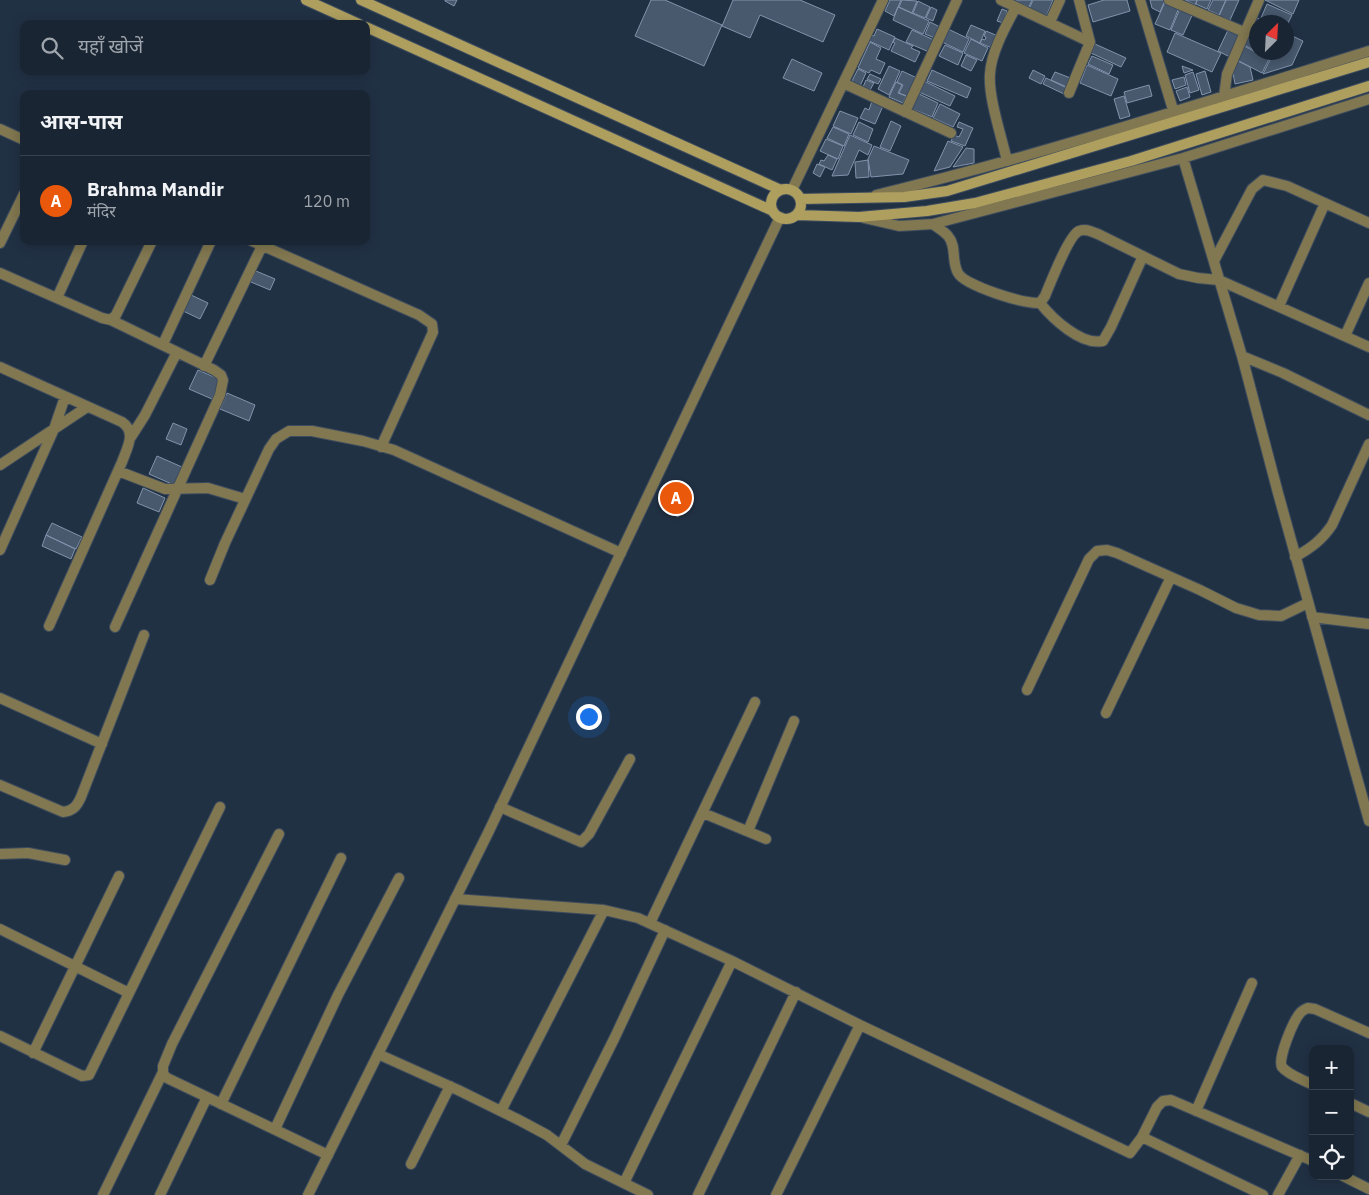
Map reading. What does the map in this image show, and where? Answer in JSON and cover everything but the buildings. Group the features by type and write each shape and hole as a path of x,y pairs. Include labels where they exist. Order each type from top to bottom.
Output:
{"main road":[{"path":"306,0 350,20"},
{"path":"361,0 780,190 792,190 800,198 800,209 797,215"},
{"path":"370,29 786,219 797,215 859,217 927,211 974,203 1131,161 1369,86"},
{"path":"800,198 904,197 947,191 1369,62"},
{"path":"776,214 772,198 780,190"}],"street":[{"path":"792,190 883,0"},
{"path":"905,112 957,0"},
{"path":"1002,0 1090,42"},
{"path":"1050,22 1060,0"},
{"path":"1069,93 1090,42 1079,0"},
{"path":"1140,0 1174,112"},
{"path":"1169,0 1244,32"},
{"path":"1224,96 1227,74 1259,0"},
{"path":"1007,161 991,95 989,76 1002,35 1016,7"},
{"path":"870,197 1007,161 1174,112 1369,51"},
{"path":"843,83 951,133"},
{"path":"859,217 899,226 933,224 1184,158 1369,99"},
{"path":"0,129 20,138"},
{"path":"1184,158 1242,356 1295,557 1369,821"},
{"path":"1214,261 1252,189 1263,180 1287,186 1369,223"},
{"path":"0,243 20,202"},
{"path":"1279,306 1325,203"},
{"path":"308,1195 500,807 621,553 776,214"},
{"path":"933,224 949,236 953,244 956,269 959,276 1011,299 1031,304 1040,303 1045,296 1070,240 1078,231 1084,230 1090,231 1179,274 1219,280 1369,347"},
{"path":"57,298 81,245"},
{"path":"111,320 116,315 150,245"},
{"path":"163,344 209,245"},
{"path":"204,366 262,246 419,316 432,324 433,332 380,447"},
{"path":"1040,303 1051,317 1063,326 1091,340 1103,341 1143,256"},
{"path":"0,273 163,344 221,375 223,380 220,395 115,627"},
{"path":"1345,336 1369,283"},
{"path":"50,626 131,438 177,352"},
{"path":"1242,356 1369,415"},
{"path":"0,367 127,425 131,438"},
{"path":"0,550 54,428 64,397"},
{"path":"0,465 87,407"},
{"path":"210,580 224,543 269,449 276,439 289,431 312,431 336,435 394,450 621,553"},
{"path":"1295,557 1314,546 1324,537 1332,525 1369,444"},
{"path":"118,471 153,485 177,490 208,488 245,499"},
{"path":"1027,690 1089,559 1097,551 1107,550 1117,553 1236,608 1259,615 1281,616 1308,603"},
{"path":"1106,713 1171,577"},
{"path":"1312,616 1369,624"},
{"path":"0,785 63,812 70,812 76,807 144,635"},
{"path":"0,698 102,744"},
{"path":"650,923 755,702"},
{"path":"748,832 794,720"},
{"path":"500,807 581,842 589,834 630,759"},
{"path":"0,1036 82,1076 86,1077 89,1075 220,807"},
{"path":"703,813 766,839"},
{"path":"103,1195 163,1072 163,1066 172,1044 279,834"},
{"path":"0,854 28,853 65,860"},
{"path":"221,1104 341,858"},
{"path":"33,1052 119,876"},
{"path":"275,1130 338,995 399,878"},
{"path":"455,899 604,910 638,918 732,961 860,1025 1130,1154 1142,1137 1157,1107 1163,1101 1171,1100 1309,1159"},
{"path":"501,1111 604,910"},
{"path":"0,929 129,993"},
{"path":"561,1145 615,1037 665,930"},
{"path":"624,1183 732,961"},
{"path":"1196,1111 1252,983"},
{"path":"698,1195 796,992"},
{"path":"1309,1083 1292,1075 1283,1068 1280,1061 1282,1051 1300,1012 1308,1008 1315,1009 1369,1034"},
{"path":"776,1195 860,1025"},
{"path":"378,1054 450,1086 547,1135 585,1164 648,1195"},
{"path":"163,1072 166,1078 328,1155"},
{"path":"411,1164 450,1086"},
{"path":"160,1195 207,1097"},
{"path":"1354,1105 1369,1112"},
{"path":"1142,1137 1263,1195"},
{"path":"1278,1195 1300,1155"},
{"path":"1351,1180 1369,1189"}],"place":[{"name":"Brahma Mandir","path":"676,498"}]}
